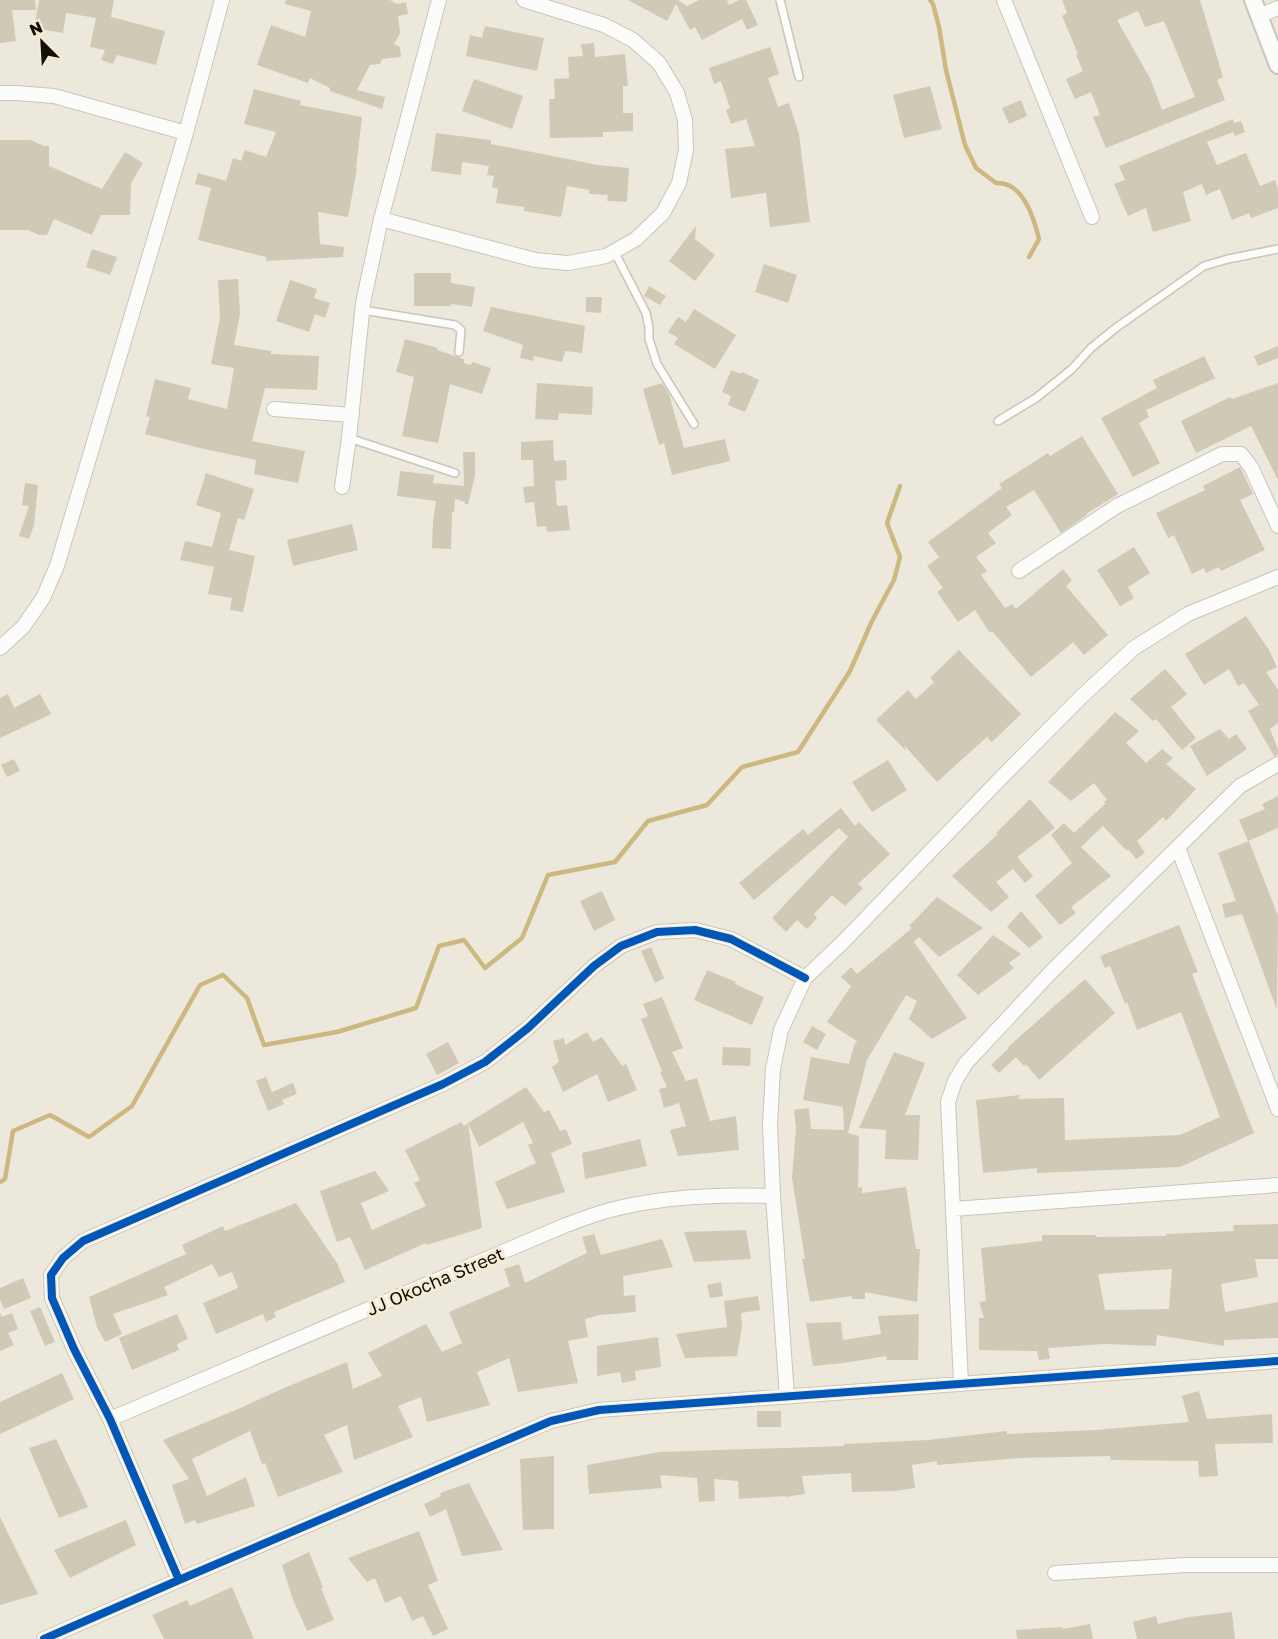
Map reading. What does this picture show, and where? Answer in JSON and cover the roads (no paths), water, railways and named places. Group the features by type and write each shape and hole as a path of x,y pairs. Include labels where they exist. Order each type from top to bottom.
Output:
{"street":[{"path":"0,648 30,618 43,598 57,566 186,133 222,0"},
{"path":"342,487 363,310 381,219 439,0"},
{"path":"381,219 535,260 568,263 606,256 636,239 663,213 679,183 686,150 685,120 677,93 659,63 633,40 604,25 524,0"},
{"path":"1004,0 1092,217"},
{"path":"1253,0 1278,65"},
{"path":"1260,16 1278,8"},
{"path":"0,93 54,96 186,133"},
{"path":"274,409 352,415"},
{"path":"1019,571 1117,506 1222,454 1241,454 1251,467 1278,526"},
{"path":"787,1397 770,1125 773,1069 781,1030 805,978 843,942 1081,697 1134,648 1188,614 1277,582"},
{"path":"961,1383 948,1102 955,1081 966,1063 1053,970 1240,786 1278,764"},
{"path":"1178,848 1278,1109"},
{"path":"178,1580 110,1419 74,1349 52,1298 51,1275 63,1258 83,1241 442,1084 485,1062 528,1028 594,966 621,946 657,932 695,930 731,939 805,978"},
{"path":"953,1209 1278,1185"},
{"name":"JJ Okocha Street","path":"110,1419 577,1221 610,1210 659,1200 722,1195 773,1196"},
{"path":"44,1639 551,1421 599,1410 1278,1361"},
{"path":"1055,1573 1186,1565 1278,1565"}],"lane":[{"path":"780,0 799,77"},
{"path":"998,421 1036,398 1072,369 1091,348 1117,327 1204,266 1278,249"},
{"path":"614,251 646,313 649,339 657,364 694,424"},
{"path":"363,310 455,325 461,330 459,352"},
{"path":"349,438 455,473"}],"waterway":[{"path":"930,0 939,27 946,70 965,145 976,168 996,183 1013,188 1026,202 1039,239 1029,257"},
{"path":"0,1182 5,1179 13,1131 50,1115 89,1137 132,1106 200,985 223,975 247,998 264,1045 337,1032 416,1008 439,946 464,940 485,968 522,938 548,875 615,862 648,821 707,805 742,767 798,752 850,671 872,621 894,580 900,557 887,523 900,486"}]}
